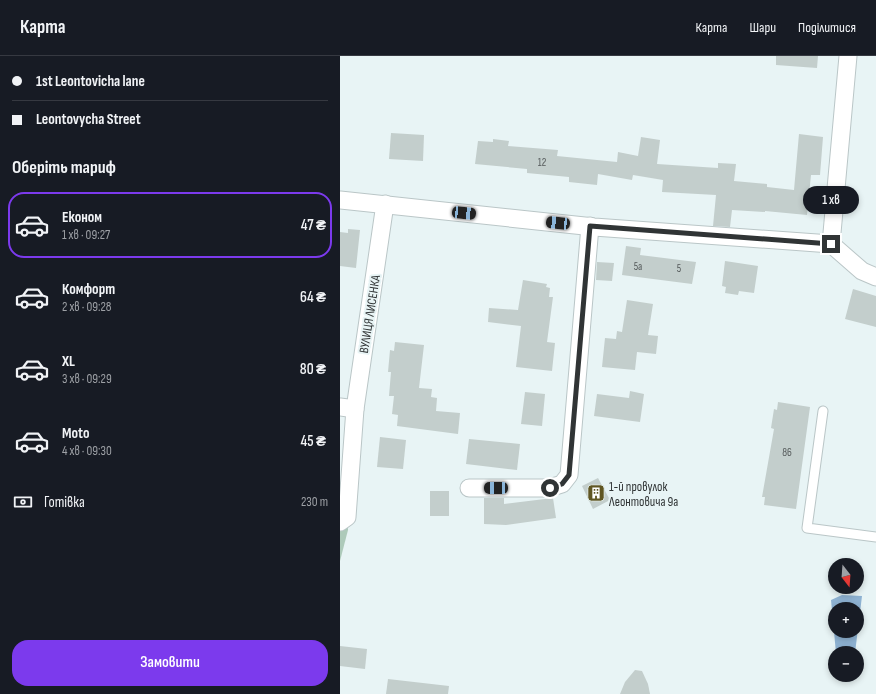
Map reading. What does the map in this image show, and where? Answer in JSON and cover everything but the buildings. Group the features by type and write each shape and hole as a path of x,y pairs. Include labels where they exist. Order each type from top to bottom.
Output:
{"street":[{"path":"831,244 848,56"},
{"path":"340,200 590,226 831,244 862,271 876,277"},
{"name":"ВУЛИЦЯ ЛИСЕНКА","path":"340,522 347,517 347,408 385,204"},
{"path":"469,488 550,488 562,484 569,475 590,226"}],"lane":[{"path":"823,411 807,528 876,537"}],"green space":[{"path":"348,528 348,530 340,561 340,529"}],"water":[{"path":"842,595 862,596 861,602 831,602 831,600"},
{"path":"835,638 857,638 856,646 835,646"}],"place":[{"name":"1-й провулок Леонтовича 9а","path":"596,493"}],"route":[{"path":"550,488 562,484 569,475 590,226 831,244"}]}
